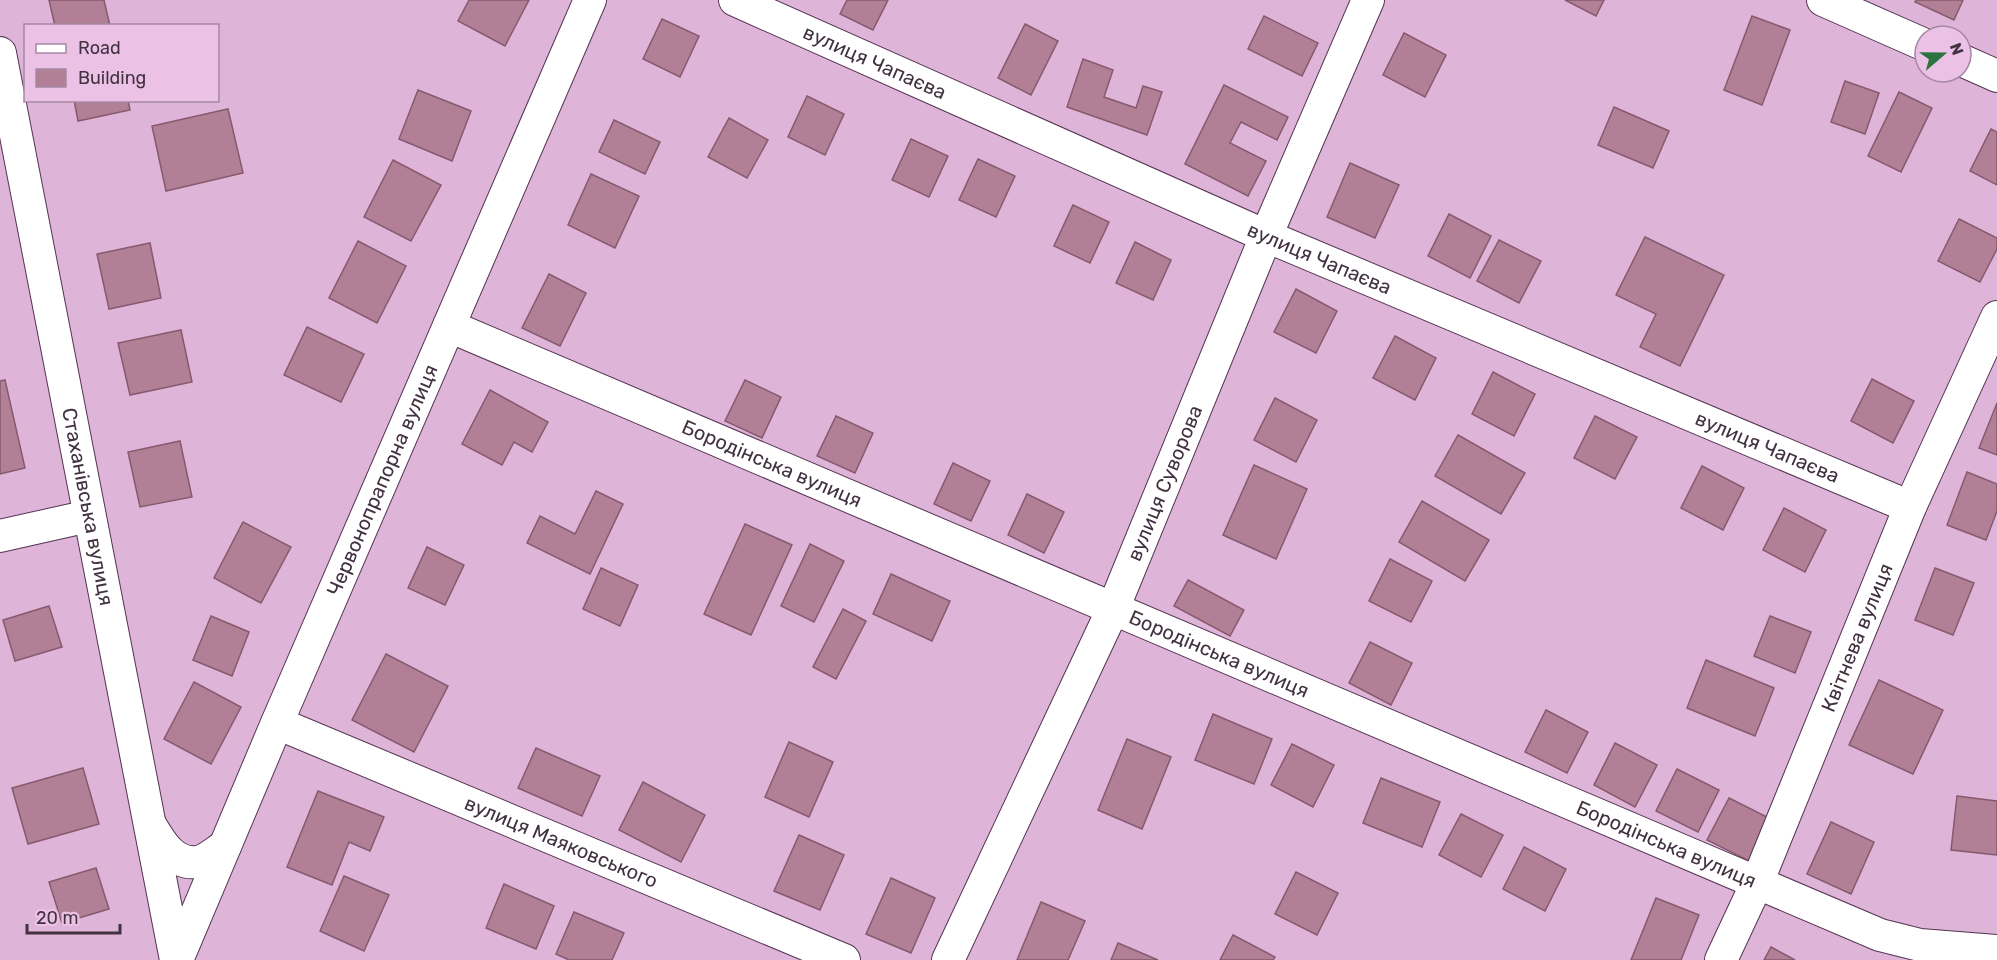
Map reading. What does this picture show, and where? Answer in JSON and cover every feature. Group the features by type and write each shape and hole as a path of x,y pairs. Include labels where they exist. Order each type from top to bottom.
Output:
{"street":[{"name":"Червонопрапорна вулиця","path":"177,960 590,0"},
{"name":"вулиця Чапаєва","path":"735,0 1266,236 1910,507"},
{"name":"вулиця Суворова","path":"948,960 1113,609 1266,236 1368,0"},
{"path":"1823,0 1913,40"},
{"name":"Стаханівська вулиця","path":"0,53 177,960"},
{"path":"1973,65 1997,76"},
{"name":"Квітнева вулиця","path":"1721,960 1757,883 1910,507 1997,317"},
{"name":"Бородінська вулиця","path":"449,326 1880,935 1920,945 1997,951"},
{"path":"0,536 89,516"},
{"name":"вулиця Маяковського","path":"277,723 844,960"},
{"path":"149,821 161,842 173,856 186,862 198,862 225,846"}],"building":[{"path":"49,0 104,0 110,24 55,24"},
{"path":"469,0 529,0 505,46 458,21"},
{"path":"847,0 888,0 873,30 840,14"},
{"path":"1565,0 1604,0 1596,16"},
{"path":"1916,0 1963,0 1954,20 1915,2"},
{"path":"1264,16 1318,43 1302,76 1248,49"},
{"path":"1752,16 1790,30 1762,105 1724,90"},
{"path":"662,19 699,36 680,77 643,59"},
{"path":"1025,24 1058,41 1031,95 998,78"},
{"path":"1404,33 1446,55 1425,97 1383,75"},
{"path":"1083,59 1113,70 1104,97 1136,108 1143,86 1162,92 1147,135 1067,107"},
{"path":"1845,81 1879,93 1865,134 1831,122"},
{"path":"1224,85 1288,117 1277,140 1241,122 1230,143 1266,161 1248,196 1185,164"},
{"path":"418,90 471,111 452,161 399,139"},
{"path":"1899,92 1932,108 1901,172 1868,156"},
{"path":"807,96 844,114 825,155 788,137"},
{"path":"74,102 128,102 130,110 78,121"},
{"path":"1614,107 1669,131 1653,168 1598,145"},
{"path":"228,109 243,173 166,191 152,126"},
{"path":"729,118 768,140 747,178 708,157"},
{"path":"614,120 660,142 645,174 599,152"},
{"path":"1991,129 1997,132 1997,185 1970,171"},
{"path":"911,139 948,156 929,197 892,180"},
{"path":"978,159 1015,176 996,217 959,200"},
{"path":"393,160 441,185 411,241 364,217"},
{"path":"1350,163 1399,185 1375,238 1327,217"},
{"path":"591,174 639,196 615,248 568,225"},
{"path":"1073,205 1109,222 1090,263 1054,246"},
{"path":"1449,214 1491,236 1470,278 1428,256"},
{"path":"1959,219 1997,238 1997,249 1980,282 1938,261"},
{"path":"1645,237 1724,275 1680,366 1640,347 1656,314 1616,295"},
{"path":"1499,240 1541,261 1519,303 1477,281"},
{"path":"358,241 406,266 377,323 329,298"},
{"path":"1135,242 1171,260 1153,300 1116,283"},
{"path":"150,243 161,298 109,309 97,254"},
{"path":"549,274 586,293 560,346 522,328"},
{"path":"1296,289 1337,311 1316,353 1274,332"},
{"path":"307,327 364,354 341,402 284,375"},
{"path":"181,330 192,382 130,395 118,343"},
{"path":"1395,336 1436,358 1415,400 1373,378"},
{"path":"1493,372 1535,394 1514,436 1472,414"},
{"path":"1872,379 1914,401 1893,443 1851,421"},
{"path":"5,380 25,468 0,474 0,381"},
{"path":"745,380 781,397 762,438 725,421"},
{"path":"490,390 548,422 532,452 514,442 502,465 462,444"},
{"path":"1275,398 1317,420 1296,462 1254,440"},
{"path":"1997,403 1997,455 1979,448"},
{"path":"836,416 873,433 855,473 817,456"},
{"path":"1595,416 1637,437 1615,479 1574,458"},
{"path":"1458,435 1525,473 1501,514 1435,476"},
{"path":"180,441 192,497 140,507 128,452"},
{"path":"953,463 990,481 971,521 934,504"},
{"path":"1254,465 1307,489 1276,559 1223,535"},
{"path":"1702,466 1744,488 1723,530 1681,508"},
{"path":"1967,472 1997,484 1997,511 1986,540 1947,525"},
{"path":"596,491 623,504 590,574 527,543 540,516 575,534"},
{"path":"1027,494 1064,512 1044,553 1008,535"},
{"path":"1422,501 1489,540 1465,581 1399,542"},
{"path":"1784,508 1826,530 1805,572 1763,550"},
{"path":"243,522 291,547 261,603 214,578"},
{"path":"745,524 792,545 751,635 704,614"},
{"path":"810,544 844,561 814,622 781,606"},
{"path":"427,547 464,565 445,605 408,588"},
{"path":"1390,559 1432,581 1411,622 1369,601"},
{"path":"601,568 638,585 620,626 583,609"},
{"path":"1935,568 1974,583 1953,635 1915,620"},
{"path":"891,574 950,601 932,641 873,614"},
{"path":"1188,580 1244,610 1230,636 1174,606"},
{"path":"49,606 62,647 15,661 3,620"},
{"path":"843,609 866,621 836,679 813,667"},
{"path":"211,616 249,632 232,676 193,660"},
{"path":"1770,616 1811,632 1795,673 1754,656"},
{"path":"1370,642 1412,663 1391,705 1349,683"},
{"path":"386,654 448,686 414,752 352,720"},
{"path":"1706,660 1774,688 1755,736 1687,708"},
{"path":"1879,680 1943,710 1913,774 1849,745"},
{"path":"194,682 241,707 211,764 164,739"},
{"path":"1546,710 1588,732 1567,773 1525,752"},
{"path":"1213,714 1272,739 1254,784 1195,760"},
{"path":"1127,739 1171,757 1142,829 1098,810"},
{"path":"789,742 833,762 809,817 765,797"},
{"path":"1615,743 1657,765 1635,807 1594,785"},
{"path":"1292,744 1334,765 1313,807 1271,785"},
{"path":"536,748 600,776 582,816 518,788"},
{"path":"83,768 99,824 28,844 12,788"},
{"path":"1677,769 1719,790 1698,832 1656,811"},
{"path":"1381,778 1440,802 1422,847 1363,823"},
{"path":"643,782 705,815 681,862 619,830"},
{"path":"318,791 384,817 370,851 349,842 332,885 287,867"},
{"path":"1957,796 1997,801 1997,855 1951,850"},
{"path":"1729,798 1771,819 1749,861 1707,840"},
{"path":"1461,814 1503,835 1481,877 1439,855"},
{"path":"1831,822 1874,842 1851,894 1807,874"},
{"path":"799,835 844,855 820,910 774,891"},
{"path":"1524,847 1566,869 1545,911 1503,889"},
{"path":"96,868 109,909 62,923 49,882"},
{"path":"1296,872 1338,893 1317,935 1275,914"},
{"path":"344,876 389,895 364,951 320,931"},
{"path":"891,878 935,898 911,953 866,934"},
{"path":"504,884 554,906 536,949 486,928"},
{"path":"1656,898 1699,915 1681,960 1631,960"},
{"path":"1041,902 1085,921 1068,960 1017,960"},
{"path":"574,912 624,933 612,960 569,960 556,954"},
{"path":"1233,935 1275,957 1273,960 1220,960"},
{"path":"1118,943 1158,960 1111,960"},
{"path":"1771,947 1795,960 1764,960"}]}
